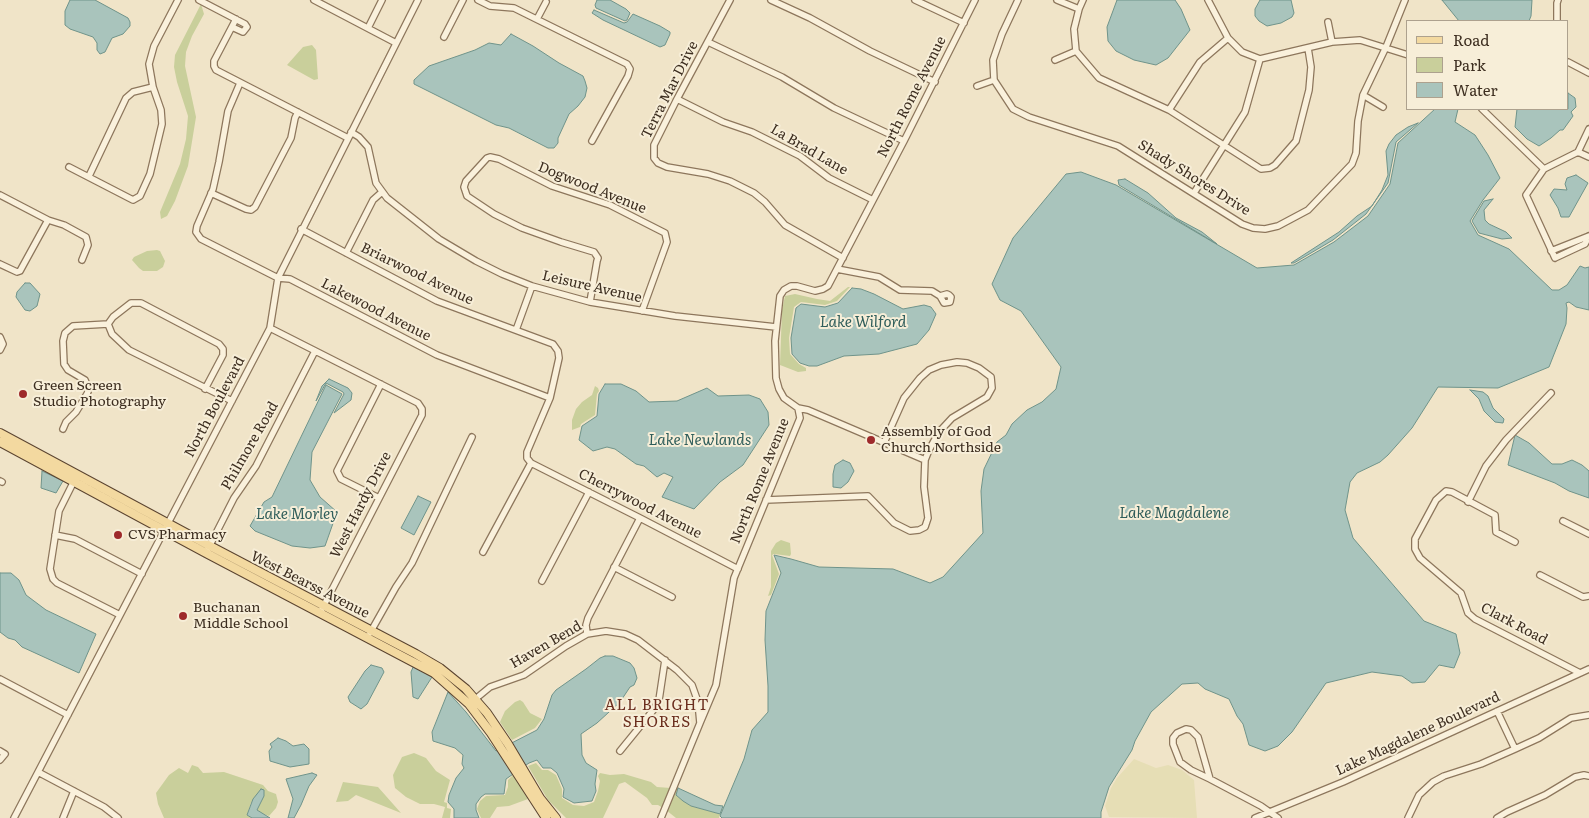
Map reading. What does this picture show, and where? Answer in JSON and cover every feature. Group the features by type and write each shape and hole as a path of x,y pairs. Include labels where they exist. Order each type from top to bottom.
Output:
{"main road":[{"name":"West Bearss Avenue","path":"0,433 75,479"},
{"name":"West Bearss Avenue","path":"0,442 75,479 408,654 472,702 504,746 547,815 556,818"}],"street":[{"path":"69,167 133,200 140,196 150,174 162,124 161,110 149,64 154,46 178,0"},
{"path":"199,0 245,24 246,29 241,31 232,27"},
{"path":"314,0 396,43"},
{"path":"368,28 382,0"},
{"name":"North Boulevard","path":"14,818 270,328 278,278 418,0"},
{"path":"444,36 463,0"},
{"path":"478,0 490,6 514,8 626,64 630,70 628,76 592,141"},
{"name":"Terra Mar Drive","path":"730,0 654,145 654,158 658,163 677,170 708,174 730,180 754,193 765,202 784,225 843,258"},
{"path":"771,0 935,82"},
{"path":"915,0 964,22"},
{"name":"North Rome Avenue","path":"700,723 716,685 732,585 800,418 798,408 784,398 776,378 776,327 780,296 784,290 791,286 815,291 828,286 935,82 975,0"},
{"path":"977,86 994,80 993,60 1002,34 1018,0"},
{"path":"1057,0 1079,9"},
{"path":"1083,0 1074,29 1076,51 1099,78 1169,110 1255,166 1264,169 1276,165 1294,145 1309,90 1310,67 1308,48"},
{"path":"1208,0 1228,38 1242,52 1260,59 1332,42 1360,40 1406,53"},
{"name":"Shady Shores Drive","path":"994,80 1013,109 1029,117 1118,146 1236,220 1253,228 1271,228 1302,214 1352,164 1356,153 1358,121 1363,95 1386,47 1405,0"},
{"path":"1557,20 1558,0"},
{"path":"537,19 546,2"},
{"name":"Leisure Avenue","path":"236,19 216,58 214,66 219,72 298,112 349,135 359,137 368,147 375,179 382,192 412,219 452,248 491,269 532,286 590,302 642,311 776,327"},
{"path":"1328,22 1332,42"},
{"path":"1169,110 1200,62 1228,38"},
{"path":"708,42 782,76 834,108 904,141"},
{"path":"1055,60 1076,51"},
{"path":"1194,193 1247,108 1260,59"},
{"path":"1569,63 1589,73"},
{"path":"240,83 228,111 219,162 211,193 246,209 251,210 256,207 291,138 298,112"},
{"path":"89,176 126,98 133,92 154,87"},
{"path":"1363,95 1383,107"},
{"name":"La Brad Lane","path":"677,99 723,122 752,132 800,156 829,178 873,200"},
{"path":"1483,110 1544,169"},
{"path":"1589,129 1578,152 1544,169 1526,195 1555,258 1585,244 1589,236"},
{"path":"1578,152 1589,157"},
{"name":"Dogwood Avenue","path":"590,302 598,261 596,254 528,230 483,207 467,196 464,187 468,178 484,160 494,157 552,186 610,205 662,231 667,236 668,242 642,311"},
{"path":"346,253 373,200 382,192"},
{"name":"Lakewood Avenue","path":"211,193 197,226 196,232 201,239 278,278 290,279 437,356 550,398"},
{"path":"0,195 86,237 88,246 82,260"},
{"path":"0,264 17,272 20,271 48,220"},
{"name":"Briarwood Avenue","path":"301,230 437,301 553,344 558,351 559,358 550,398"},
{"path":"837,269 878,277 900,290 932,291 940,296"},
{"path":"516,330 532,286"},
{"path":"108,324 113,317 131,303 141,303 219,344 223,349 223,355 206,389"},
{"path":"108,324 112,334 129,350 232,401"},
{"path":"63,429 66,422 76,412 88,394 89,389 85,380 68,370 64,364 63,341 65,334 73,326 108,324"},
{"path":"270,328 381,384 337,471 341,479 379,498"},
{"path":"0,338 3,344 0,350"},
{"name":"Philmore Road","path":"208,550 234,498 256,466 316,351"},
{"path":"766,500 868,496 894,523 910,531 919,530 925,526 928,518 924,487 925,460 939,432 952,418 986,397 992,388 991,376 967,363 957,362 941,365 929,370 904,398 884,443"},
{"name":"West Hardy Drive","path":"322,609 422,415 422,408 418,403 381,384"},
{"path":"1468,502 1486,466 1506,440 1551,393"},
{"path":"483,552 530,463 527,458 527,452 550,398"},
{"path":"798,408 808,410 925,460"},
{"path":"370,634 416,556 472,437"},
{"name":"Cherrywood Avenue","path":"530,463 738,569"},
{"path":"75,479 59,511 50,570 53,579 120,616"},
{"name":"Clark Road","path":"1515,542 1496,532 1495,515 1452,492 1446,491 1436,500 1415,539 1415,549 1420,558 1461,593 1468,613 1476,619 1580,673"},
{"path":"542,581 589,492"},
{"path":"587,634 586,625 588,618 640,518"},
{"path":"1562,520 1589,534"},
{"path":"55,536 75,539 142,574"},
{"path":"614,567 672,597"},
{"path":"1540,575 1583,597 1589,596"},
{"name":"Haven Bend","path":"472,702 490,687 524,675 587,634 606,631 625,634 638,640 665,660 692,685 698,702 700,723 661,818"},
{"path":"620,752 655,708 659,700 665,660"},
{"name":"Lake Magdalene Boulevard","path":"1255,818 1326,790 1589,669"},
{"path":"0,679 68,715"},
{"path":"698,702 709,701"},
{"path":"1497,711 1515,749"},
{"path":"1408,818 1419,795 1433,782 1444,776 1482,764 1539,738 1571,718 1589,715"},
{"path":"1210,779 1198,737 1191,730 1186,729 1177,733 1173,738 1173,744 1180,762 1191,770 1261,806 1278,818"},
{"path":"0,751 5,754 0,760"},
{"path":"38,772 104,807 118,818"},
{"path":"1497,818 1545,795 1575,777 1589,776"},
{"path":"63,818 74,791"}],"shaded area":[{"path":"1134,759 1156,768 1168,765 1182,770 1194,780 1197,818 1109,817 1105,806 1111,788 1117,778"}],"green space":[{"path":"201,4 204,14 186,52 185,66 196,117 188,166 175,201 167,216 161,219 160,212 180,164 186,139 188,116 177,82 174,67 175,55"},
{"path":"312,45 316,50 318,79 314,80 287,65 303,47"},
{"path":"147,251 160,251 165,261 163,267 157,271 143,271 132,260 134,257"},
{"path":"850,287 837,301 825,305 801,302 794,307 789,338 790,354 799,364 806,368 806,371 798,372 780,365 782,310 785,296 795,294 830,301"},
{"path":"595,386 599,391 595,415 581,424 580,427 572,430 572,420 576,409 592,395"},
{"path":"781,540 790,543 791,554 790,556 772,555 779,574 771,595 768,596 771,587 771,551 776,543"},
{"path":"520,700 530,713 542,719 535,728 512,740 500,722 505,711"},
{"path":"414,753 426,758 436,771 450,780 444,802 447,803 447,808 451,809 450,818 442,818 445,807 434,804 420,804 406,797 395,788 393,775 402,757"},
{"path":"536,763 542,770 548,770 556,775 562,789 562,798 573,805 584,806 594,802 598,791 600,781 598,776 600,773 610,775 624,774 651,782 657,787 671,788 663,808 658,805 652,805 647,798 625,782 619,784 603,818 566,818 548,800 528,766"},
{"path":"192,765 198,767 203,773 224,772 263,785 268,791 276,794 278,802 276,808 269,816 263,814 257,810 262,800 255,797 247,815 252,818 164,818 156,793 169,775 179,768 188,773"},
{"path":"513,775 528,799 509,806 497,807 490,818 481,818 477,809 480,801 486,796 505,795 508,780"},
{"path":"343,782 378,787 401,813 356,795 348,801 336,802"},
{"path":"676,787 678,788 676,795 678,797 691,806 720,814 719,818 676,818 666,810"}],"water":[{"path":"70,0 95,0 128,18 130,26 123,34 112,38 105,52 100,54 93,37 70,29 65,25 65,11"},
{"path":"597,0 610,0 626,9 630,13 627,20 625,21 596,8"},
{"path":"1117,0 1175,0 1190,30 1168,58 1156,65 1134,60 1116,51 1108,41 1107,27"},
{"path":"1260,0 1291,0 1294,13 1292,17 1281,23 1267,26 1255,16 1255,9"},
{"path":"1442,0 1532,0 1529,20 1458,20"},
{"path":"594,10 624,23 633,14 660,26 670,32 670,34 665,45 660,47 603,20 592,13"},
{"path":"511,34 583,76 585,81 587,88 585,97 569,114 558,138 558,143 554,148 548,148 509,128 496,125 414,84 414,80 429,66 475,50 489,43 501,45"},
{"path":"1569,94 1575,98 1576,107 1571,112 1573,116 1563,130 1560,130 1539,146 1527,139 1515,127 1517,110 1569,110"},
{"name":"Lake Magdalene","path":"1434,110 1458,110 1455,122 1475,135 1500,178 1470,221 1478,235 1509,249 1552,290 1559,290 1567,285 1580,266 1589,267 1589,310 1576,307 1569,302 1566,303 1566,324 1549,367 1498,388 1438,387 1412,428 1388,455 1380,462 1357,473 1350,482 1345,510 1353,538 1424,621 1456,634 1460,653 1454,668 1439,665 1425,682 1412,683 1402,676 1372,672 1326,683 1292,732 1278,746 1265,751 1249,745 1243,724 1229,699 1205,689 1198,683 1182,684 1151,712 1132,750 1109,787 1101,818 722,818 720,816 744,759 752,730 768,712 765,640 766,611 781,573 774,555 819,567 893,569 930,583 943,577 983,533 981,491 984,469 997,442 1006,435 1012,424 1027,410 1042,402 1056,389 1061,367 1021,311 1000,300 992,284 1013,238 1066,174 1081,172 1116,185 1257,268 1294,265 1334,242 1368,216 1390,184 1398,143"},
{"path":"1418,123 1396,142 1388,183 1374,202 1382,190 1388,175 1386,151 1389,144 1396,135"},
{"path":"1576,175 1588,183 1569,217 1561,217 1550,195 1554,189 1567,190 1565,184 1567,178"},
{"path":"1125,179 1148,193 1176,218 1202,232 1217,244 1119,185 1118,180"},
{"path":"1493,199 1484,210 1485,220 1506,232 1512,238 1502,239 1479,233 1472,221 1484,201"},
{"path":"1371,206 1366,214 1333,240 1291,263 1339,232"},
{"path":"25,283 30,283 40,294 37,306 30,311 25,310 16,297 17,292"},
{"name":"Lake Wilford","path":"852,288 874,294 903,309 924,305 931,307 936,314 929,330 917,344 879,354 844,356 817,366 800,363 792,354 791,338 796,308 801,304 825,307 838,303"},
{"path":"329,379 348,388 352,393 351,400 334,413 344,394 343,392 326,383 316,401 322,386"},
{"name":"Lake Newlands","path":"605,384 621,384 636,391 649,402 677,401 707,388 718,396 749,395 760,399 768,412 769,425 743,465 720,482 694,509 662,497 673,477 664,473 657,477 644,466 636,464 615,449 607,447 593,451 579,440 582,426 597,416 599,394"},
{"name":"Lake Morley","path":"326,385 342,394 312,452 310,480 320,497 337,512 325,546 310,548 292,546 255,531 250,526 264,502 272,497"},
{"path":"1470,390 1483,392 1488,396 1493,408 1504,419 1503,423 1495,422 1484,411 1479,399"},
{"path":"1515,435 1529,443 1552,464 1562,464 1572,460 1582,465 1589,471 1589,498 1508,465"},
{"path":"843,460 850,463 854,471 848,482 841,488 833,487 835,465"},
{"path":"42,471 63,481 56,493 41,488"},
{"path":"418,496 431,502 414,535 401,528"},
{"path":"0,573 11,573 19,580 26,595 46,610 96,634 79,673 22,647 15,640 8,638 0,632"},
{"path":"605,656 613,656 630,663 634,668 637,678 634,685 630,687 620,702 597,723 581,734 582,755 586,763 597,770 596,791 592,801 574,803 563,797 564,789 557,773 551,768 543,768 537,760 529,763 506,779 504,794 485,794 481,797 476,804 479,818 454,818 454,809 448,802 449,795 456,778 464,768 462,764 463,755 455,748 433,741 432,732 448,692 496,751 537,730 544,719 552,695 556,690"},
{"path":"371,665 382,668 384,672 367,704 361,709 350,702 348,697"},
{"path":"414,665 432,677 418,699 413,697 411,672"},
{"path":"278,738 293,746 304,744 309,749 309,764 290,767 270,761 269,751 272,747 270,744"},
{"path":"312,773 317,775 309,786 294,818 288,818 293,799 286,779"},
{"path":"678,788 715,805 723,806 720,814 691,806 676,795"},
{"path":"261,789 264,790 264,796 257,810 270,818 252,818 247,815 253,799"}],"place":[{"name":"Green Screen Studio Photography","path":"23,394"},
{"name":"Assembly of God Church Northside","path":"871,440"},
{"name":"CVS Pharmacy","path":"118,535"},
{"name":"Buchanan Middle School","path":"183,616"}],"district":[{"name":"ALL BRIGHT SHORES","path":"657,714"}]}
